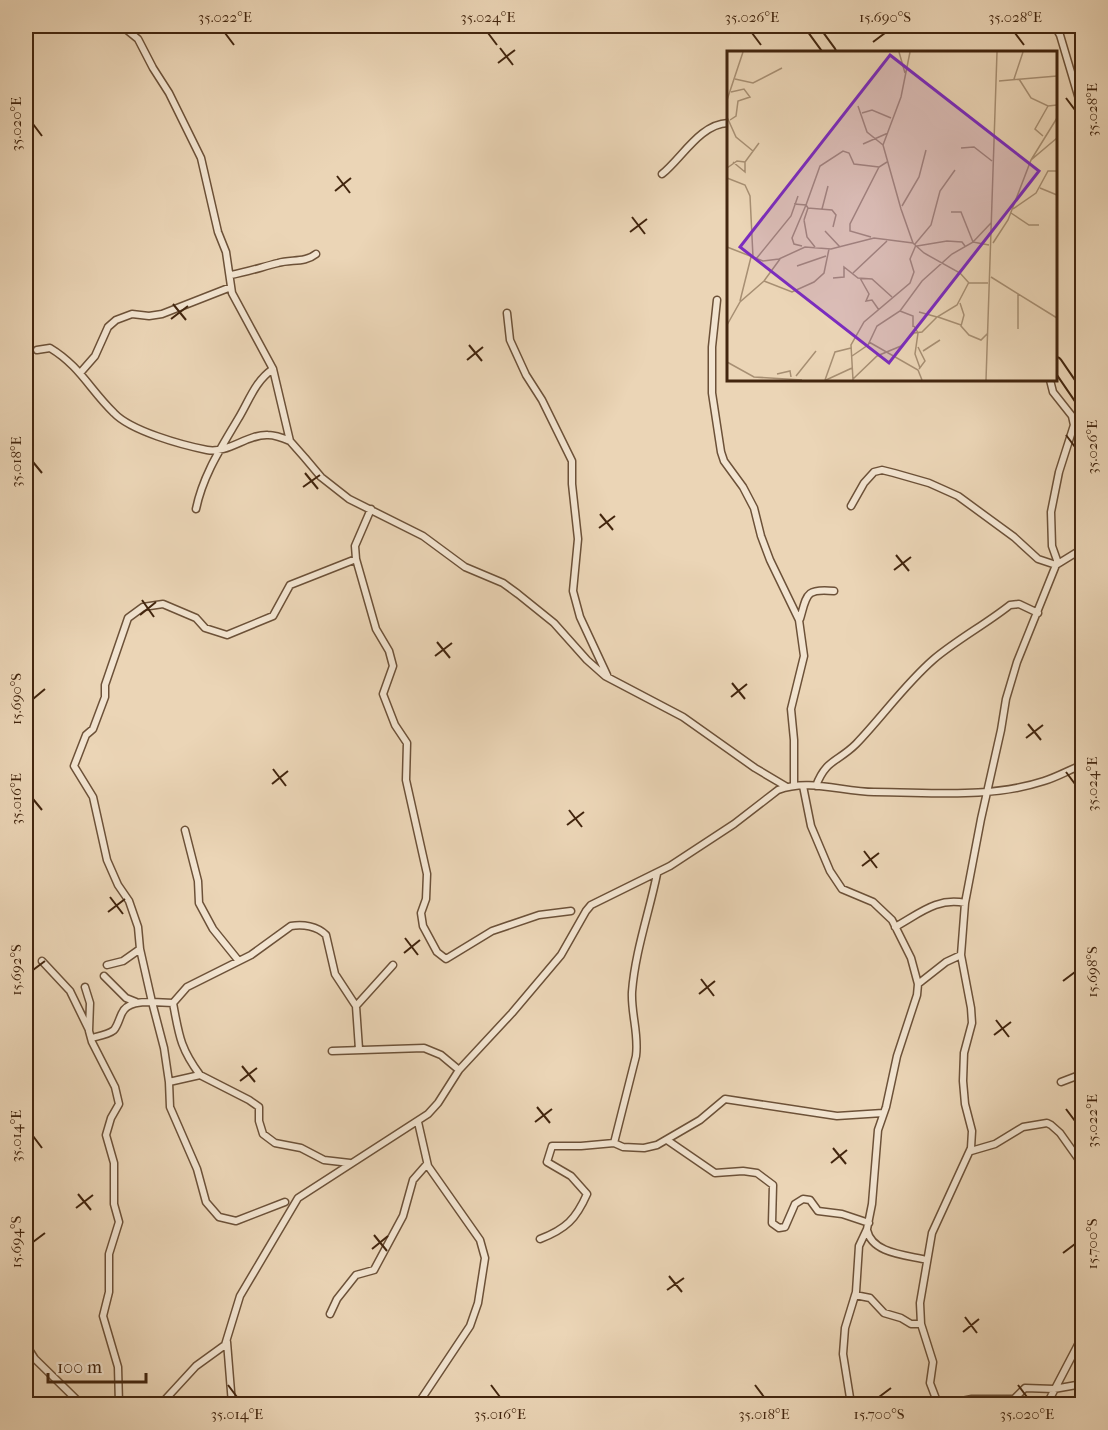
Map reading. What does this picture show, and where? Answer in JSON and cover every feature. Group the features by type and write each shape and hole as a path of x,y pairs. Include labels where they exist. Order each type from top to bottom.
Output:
{"highway":[{"path":"811,26 829,51"},
{"path":"1057,364 1083,401"}],"street":[{"path":"122,26 132,29 138,39 169,93 201,158 216,222 225,248 235,299 273,369 290,441 321,477 349,499 423,536 465,567 503,583 554,623 587,660 610,678 683,717 754,768 787,787"},
{"path":"1055,26 1060,35 1083,109"},
{"path":"662,174 704,133 720,124 727,123"},
{"path":"231,275 280,262 309,259 316,254"},
{"path":"81,372 95,356 108,327 116,320 132,314 149,316 162,314 231,287"},
{"path":"717,300 712,347 712,393 720,452 754,508 770,560 800,620"},
{"path":"507,313 510,340 572,461 578,539 573,591 580,617 605,672 610,678"},
{"path":"37,350 50,348 81,372 106,405 123,421 182,444 219,450 264,435 290,441"},
{"path":"196,509 206,476 219,450 256,387 273,369"},
{"path":"939,1404 930,1386 933,1362 921,1324 920,1303 936,1222 971,1151 972,1131 964,1095 963,1073 964,1053 972,1023 961,955 965,903 1012,677 1057,564 1052,546 1051,512 1059,472 1074,425 1072,416 1053,392 1050,381"},
{"path":"851,506 864,483 874,472 882,470 930,483 958,496 1014,537 1038,559 1057,564 1083,549"},
{"path":"371,509 355,546 356,559 375,629 388,651 393,666 383,694 395,725 407,742 406,780 427,874 426,899 421,913 423,926 437,952 446,959 492,931 540,915 571,911"},
{"path":"285,1202 236,1221 228,1221 213,1212 206,1202 197,1168 170,1107 164,1048 140,949 138,927 129,901 118,885 107,860 93,797 74,766 86,735 93,729 105,697 105,685 128,618 143,607 163,604 196,618 205,628 227,635 273,616 290,585 356,559"},
{"path":"794,786 791,709 804,656 800,620 804,601 810,592 814,590 834,591"},
{"path":"816,786 825,767 853,747 876,723 897,695 936,657 1010,605 1019,604 1038,613"},
{"path":"232,1404 227,1341 240,1296 267,1253 293,1204 302,1193 418,1122 438,1103 459,1070 512,1013 561,955 588,908 594,903 657,874 711,840 778,790 787,787 816,786 872,792 964,794 1044,781 1083,765"},
{"path":"803,786 816,842 836,882 842,889 873,902 887,914 911,958 918,984 878,1130 875,1180 868,1226 860,1246 855,1296 845,1328 843,1354 850,1404"},
{"path":"185,830 198,881 199,903 213,929 238,960"},
{"path":"614,1143 636,1056 638,1043 633,1012 633,982 657,874"},
{"path":"895,927 940,902 949,900 965,903"},
{"path":"104,976 126,998 136,1002 173,1002 187,987 251,955 291,926 298,924 315,928 326,935 335,974 356,1006 358,1049"},
{"path":"107,965 123,961 140,949"},
{"path":"918,984 944,963 961,955"},
{"path":"42,961 70,991 89,1030 94,1047 116,1087 119,1101 119,1106 111,1118 107,1131 114,1163 114,1198 119,1222 109,1254 109,1292 103,1316 118,1367 119,1404"},
{"path":"356,1006 393,965"},
{"path":"85,987 91,1010 89,1030"},
{"path":"92,1038 115,1029 124,1010 136,1002"},
{"path":"173,1002 180,1039 186,1056 200,1075 259,1107 259,1121 263,1134 275,1143 301,1148 324,1160 350,1163"},
{"path":"332,1051 424,1048 441,1056 459,1070"},
{"path":"1061,1082 1083,1074"},
{"path":"169,1083 200,1075"},
{"path":"540,1239 559,1232 579,1212 587,1194 571,1176 547,1162 552,1146 614,1143 623,1147 644,1148 667,1140 700,1120 724,1099 837,1116 883,1113"},
{"path":"418,1122 427,1164 480,1240 485,1258 478,1303 470,1326 418,1404"},
{"path":"971,1151 995,1144 1023,1127 1047,1123 1056,1128 1083,1164"},
{"path":"667,1140 715,1173 757,1173 773,1185 772,1223 779,1228 785,1227 795,1204 803,1199 810,1200 818,1211 842,1214 868,1226"},
{"path":"330,1314 337,1299 356,1275 374,1270 403,1216 414,1180 427,1164"},
{"path":"868,1226 871,1242 880,1248 927,1260"},
{"path":"855,1296 870,1298 884,1313 911,1323 921,1324"},
{"path":"1047,1404 1083,1337"},
{"path":"161,1404 196,1366 227,1341"},
{"path":"26,1345 35,1359 81,1404"},
{"path":"947,1404 972,1399 1014,1399 1025,1388 1054,1389 1083,1384"}]}
